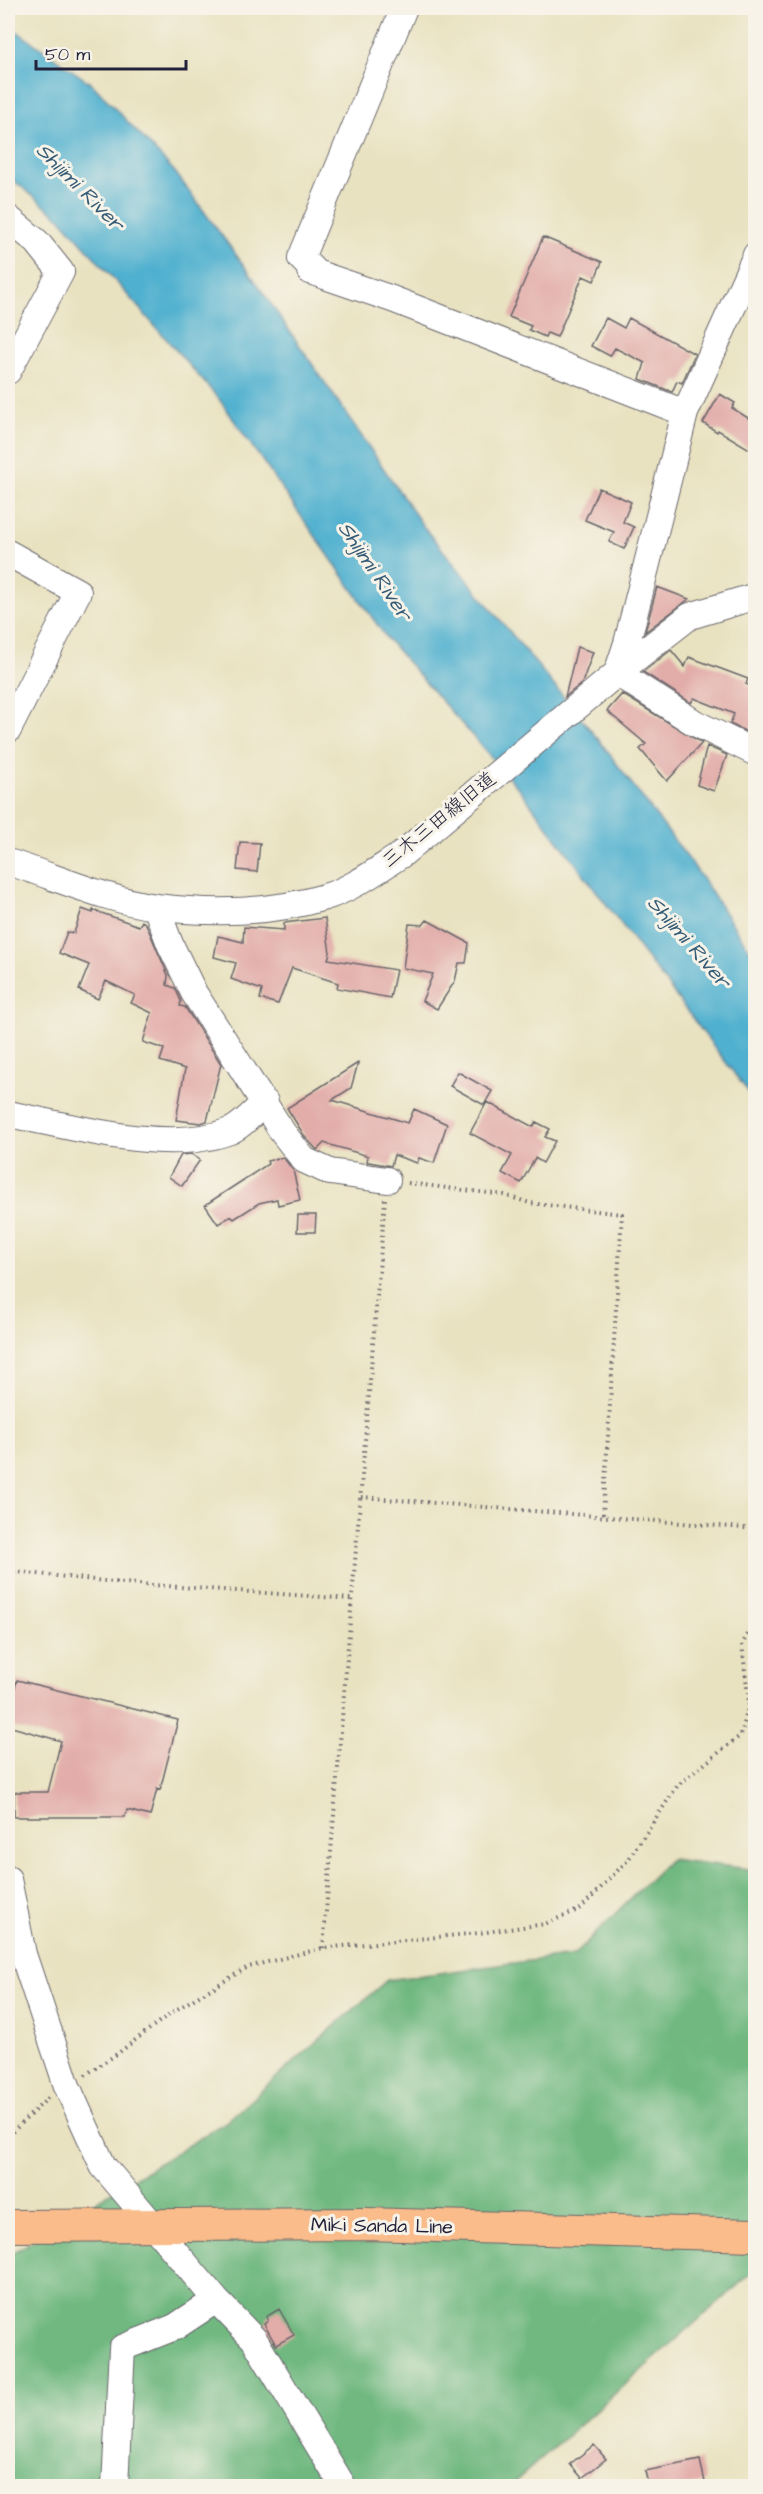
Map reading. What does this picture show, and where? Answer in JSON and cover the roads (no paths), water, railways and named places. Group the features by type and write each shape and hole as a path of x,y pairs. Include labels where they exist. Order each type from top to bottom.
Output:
{"main road":[{"name":"Miki Sanda Line","path":"8,2226 365,2224 756,2235"}],"street":[{"path":"404,8 301,258 312,269 310,271 392,299 685,412"},
{"path":"8,218 37,242 61,272 8,371"},
{"path":"756,255 685,412 627,643 617,673 694,723 756,753"},
{"path":"8,554 78,592 8,730"},
{"name":"三木三田線旧道","path":"8,862 125,900 156,907 238,912 326,896 365,878 401,855 617,673 690,615 756,596"},
{"path":"156,907 170,944 194,993 283,1133 304,1160 330,1172 387,1180"},
{"path":"8,1114 123,1136 187,1141 232,1131 265,1102"},
{"path":"8,1879 23,1954 67,2086 103,2166 216,2300 254,2339 343,2487"},
{"path":"115,2487 122,2348 175,2327 216,2300"}],"water":[{"name":"Shijimi River","path":"8,25 93,85 175,172 256,282 423,526 598,739 693,865 755,958 755,1101 520,790 388,640 219,399 60,218 8,176"}]}
